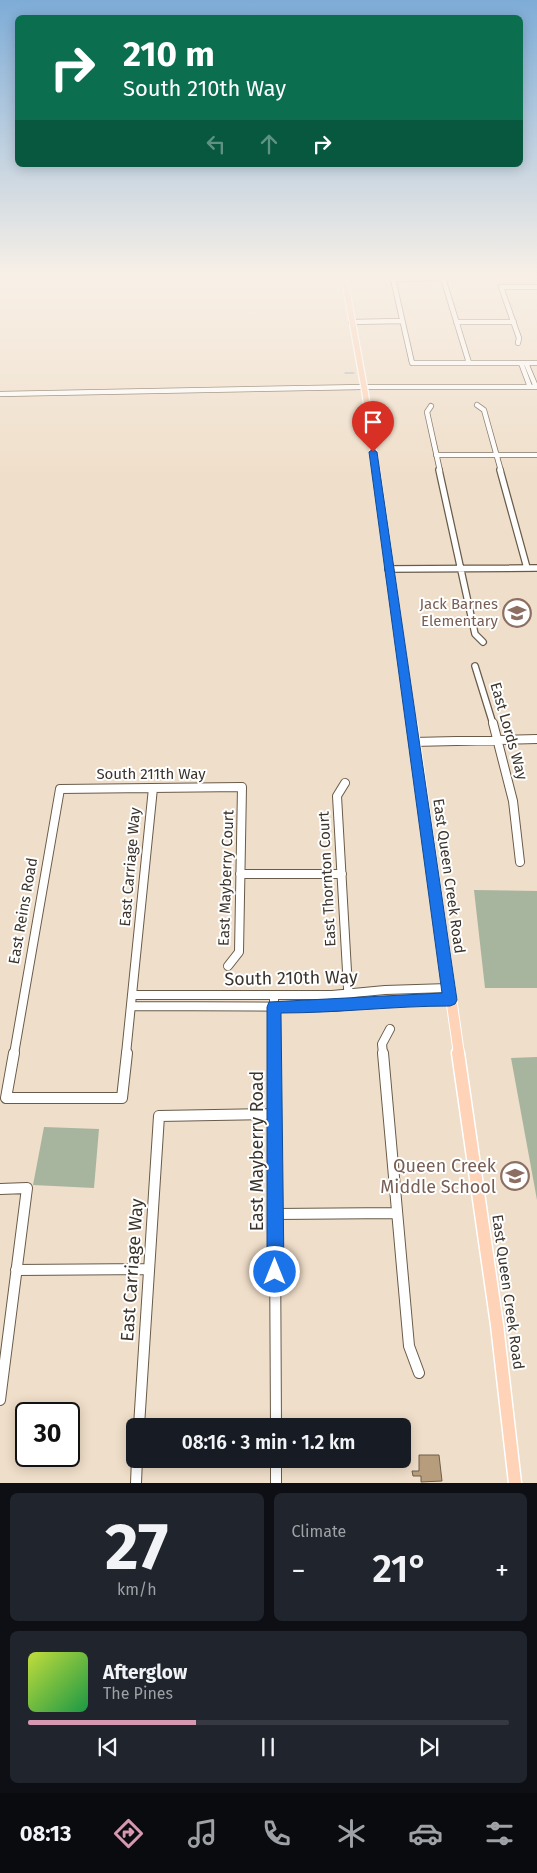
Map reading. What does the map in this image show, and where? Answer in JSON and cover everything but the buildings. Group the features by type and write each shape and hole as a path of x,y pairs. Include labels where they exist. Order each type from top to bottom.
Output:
{"main road":[{"name":"East Queen Creek Road","path":"355,345 362,387 365,392 388,569 497,1325 516,1483"}],"street":[{"path":"408,345 412,363 537,363"},
{"path":"463,345 469,364"},
{"path":"0,394 362,387 534,387 523,363"},
{"path":"477,405 484,410 498,455 511,514 527,568"},
{"path":"431,406 427,412 460,569 475,634 483,642"},
{"path":"436,455 537,455"},
{"path":"388,569 537,568"},
{"name":"East Lords Way","path":"476,666 499,740 513,801 520,862"},
{"path":"413,742 537,739"},
{"name":"East Thornton Court","path":"345,783 337,796 349,1006"},
{"name":"South 211th Way","path":"60,789 242,787"},
{"name":"East Mayberry Court","path":"228,966 239,952 242,787"},
{"name":"East Carriage Way","path":"122,1098 133,1006 153,788"},
{"name":"East Reins Road","path":"60,789 6,1098 122,1098"},
{"path":"240,874 342,874"},
{"name":"South 210th Way","path":"134,995 349,995 385,990 449,994"},
{"name":"South 210th Way","path":"133,1006 349,1006 449,994"},
{"name":"East Mayberry Road","path":"274,995 276,1418"},
{"path":"390,1029 382,1044 409,1346 419,1373"},
{"name":"East Carriage Way","path":"140,1418 159,1116 274,1114"},
{"path":"0,1189 27,1188 0,1400"},
{"path":"275,1214 397,1213"},
{"path":"16,1270 149,1268"},
{"path":"136,1483 137,1468"},
{"path":"276,1468 276,1483"}],"green space":[{"path":"474,890 537,891 537,988 485,988"},
{"path":"537,1057 537,1200 511,1058"},
{"path":"44,1127 99,1129 94,1188 33,1185"}],"waterway":[{"path":"345,373 354,373"}],"place":[{"name":"Jack Barnes Elementary","path":"517,613"},
{"name":"Queen Creek Middle School","path":"515,1176"}],"route":[{"path":"275,1272 274,1007 333,1007 407,1000 450,1000 373,452"}]}
